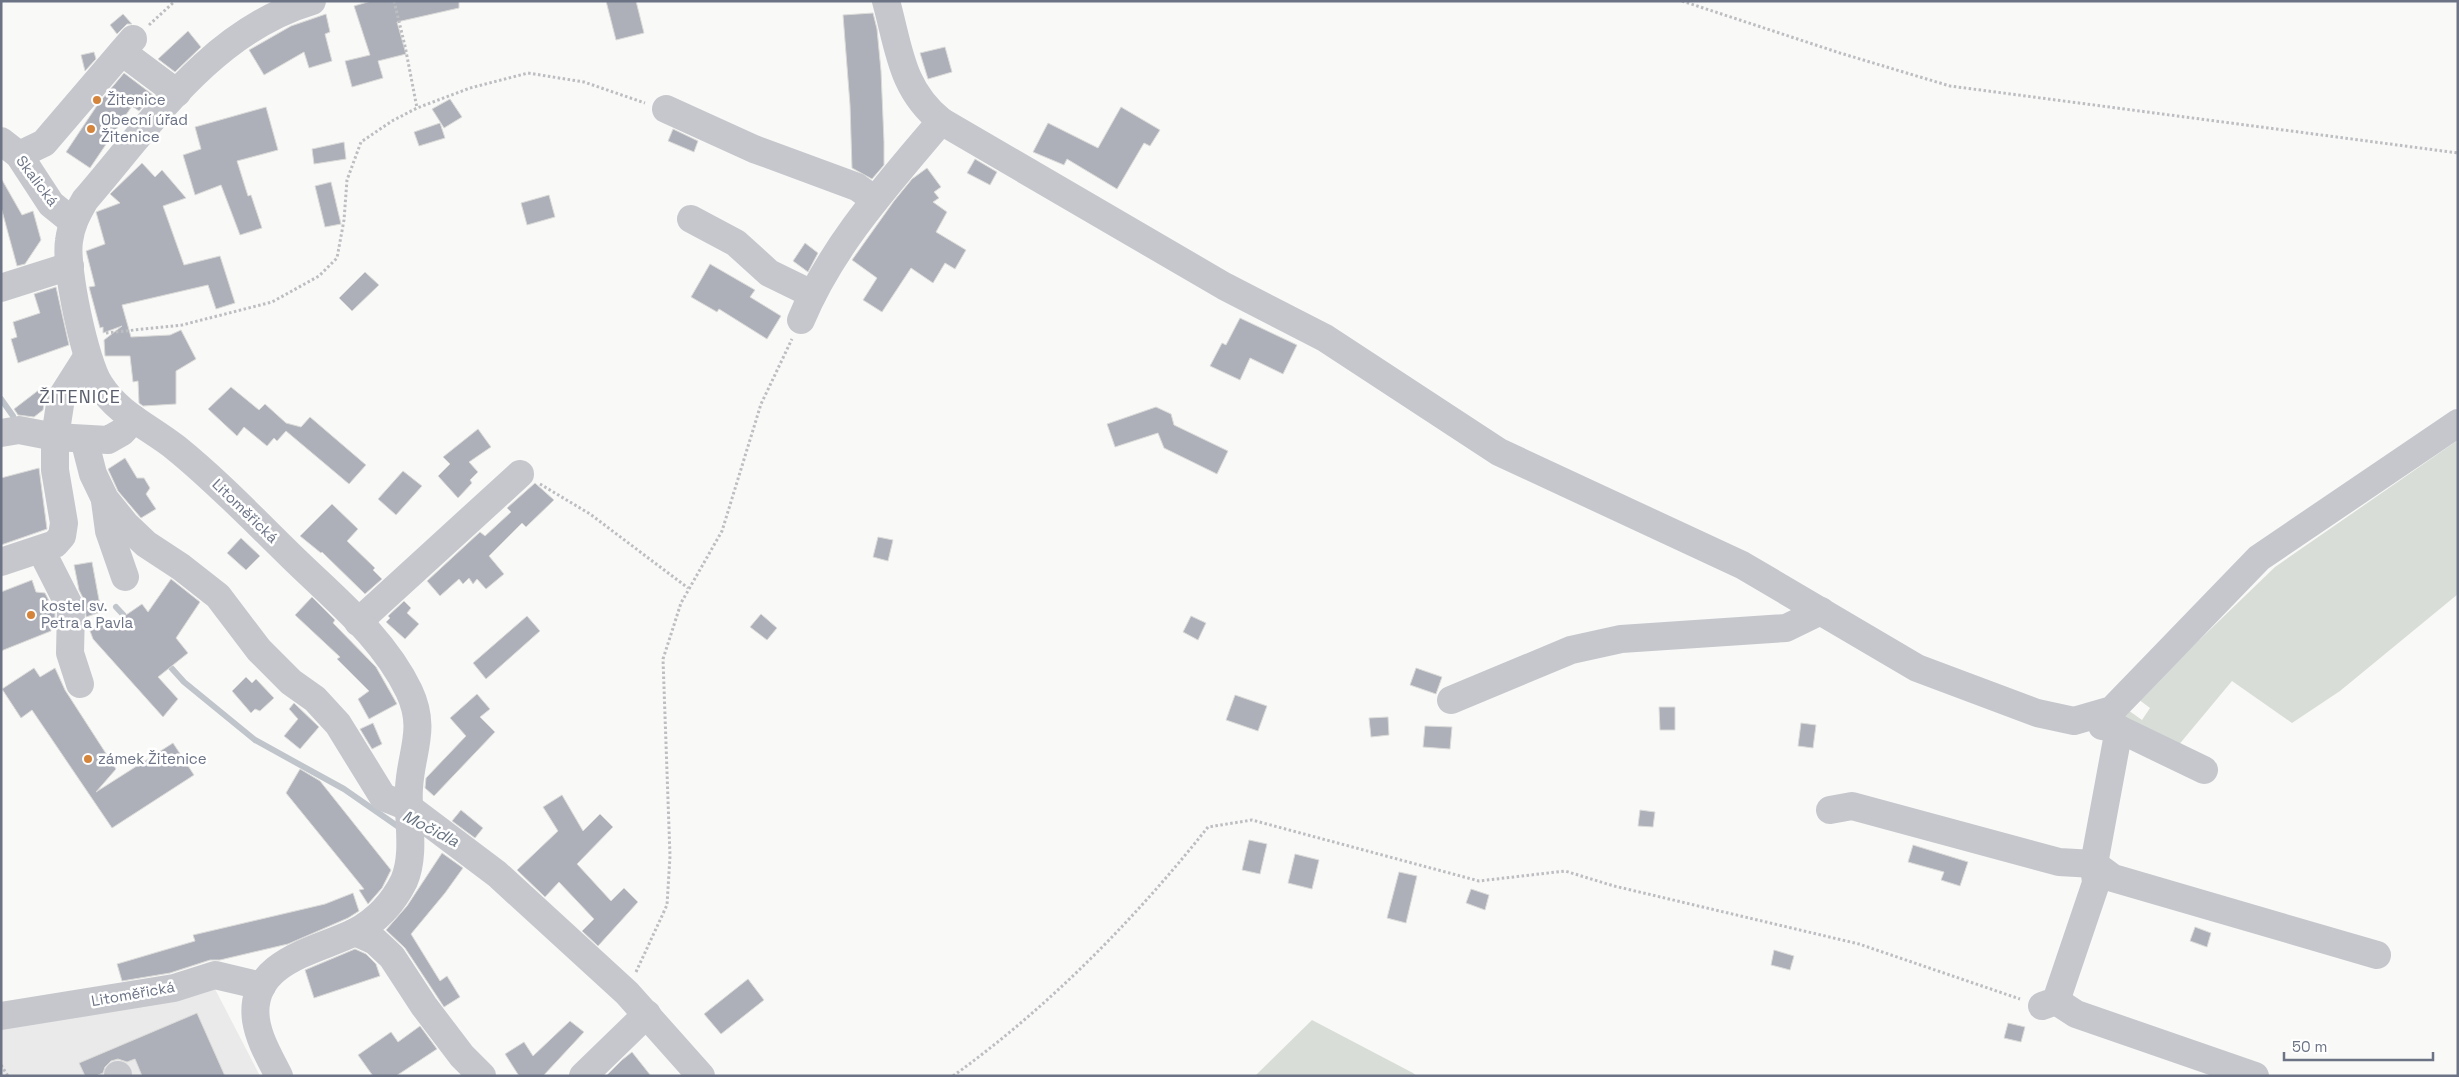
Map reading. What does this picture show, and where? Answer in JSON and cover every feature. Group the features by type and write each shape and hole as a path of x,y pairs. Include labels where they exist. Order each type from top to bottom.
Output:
{"street":[{"path":"886,1 908,81 926,109 941,121 1224,286 1325,338 1499,452 1742,565 1917,668 2037,713 2120,729 2204,770"},
{"path":"72,221 85,200 177,93 222,49 263,22 307,2"},
{"path":"10,148 44,143 128,45 177,93"},
{"path":"666,109 754,149 857,187 874,200"},
{"path":"801,320 812,294 836,254 874,200 941,121"},
{"name":"Skalická","path":"10,148 51,204 72,221"},
{"path":"690,219 736,243 769,273 812,294"},
{"name":"Litoměřická","path":"72,221 68,244 70,266 85,347 99,385 114,403 174,447 212,479 358,622 386,651 410,692 415,708 418,726 417,750 412,766 408,821 410,860 404,880 393,900 378,917 355,932 284,962 270,974 262,986 256,1004 256,1019 261,1039 279,1076"},
{"path":"1,288 70,266"},
{"path":"1,562 56,544 62,536 64,523 55,470 55,437 62,398 85,347"},
{"path":"1,433 19,430 55,437 108,440 122,432 134,418"},
{"path":"2074,721 2112,710 2259,558 2458,424"},
{"path":"84,440 93,474 105,499 146,544 181,567 218,596 259,650 291,682 315,699 338,724 382,797 408,821 497,874 627,993 701,1076"},
{"path":"358,622 520,474"},
{"path":"105,499 109,530 125,577"},
{"path":"41,550 71,610 70,653 80,684"},
{"path":"1451,700 1571,650 1621,639 1786,628 1821,611"},
{"path":"2120,729 2094,864 2096,883 2049,1004 2255,1076"},
{"path":"1830,810 1852,806 2059,862 2094,864 2113,878 2377,955"},
{"path":"355,932 375,941 392,957 424,1006 462,1056 482,1076"},
{"name":"Litoměřická","path":"1,1016 174,988 215,975 262,986"},
{"path":"583,1076 647,1014"}],"path":[{"path":"128,45 175,1"},
{"path":"394,1 406,46 416,108"},
{"path":"1682,1 1840,54 1950,86 2458,153"},
{"path":"85,347 272,302 319,276 337,258 344,220 347,180 361,142 392,121 416,108 470,88 528,73 584,82 666,109"},
{"path":"627,993 667,905 670,856 662,659 688,588 722,532 762,404 801,320"},
{"path":"520,474 536,481 590,514 688,588"},
{"path":"953,1076 1045,1000 1108,941 1164,882 1208,827 1252,820 1479,881 1565,871 1614,886 1859,944 2049,1004"},
{"path":"1,1065 8,1076"}],"shaded area":[{"path":"2458,440 2458,594 2340,691 2292,723 2232,681 2177,747 2116,721 2128,710 2142,720 2150,708 2138,699 2275,567"},
{"path":"215,989 260,1076 1,1076 1,1016"},
{"path":"1312,1020 1413,1073 1417,1076 1255,1076"}],"building":[{"path":"371,1 459,1 459,8 397,22 406,54 378,61 383,78 352,87 345,61 370,55 354,6"},
{"path":"606,1 636,1 644,33 616,40"},
{"path":"873,13 877,29 881,71 884,165 872,179 852,168 850,105 843,15"},
{"path":"123,14 132,24 127,24 117,34 110,25"},
{"path":"326,14 330,32 325,34 332,61 309,68 304,52 264,75 249,50 291,26"},
{"path":"188,31 201,47 175,72 158,59"},
{"path":"945,47 952,72 928,79 920,53"},
{"path":"94,52 96,59 85,71 81,55"},
{"path":"124,73 153,95 139,111 132,106 90,168 66,152 98,104"},
{"path":"450,99 462,117 444,128 432,109"},
{"path":"266,107 278,150 237,161 248,196 251,195 262,228 240,235 221,185 195,195 183,155 201,149 195,127"},
{"path":"1121,107 1160,130 1150,146 1144,143 1117,189 1067,159 1064,165 1033,152 1048,123 1098,148"},
{"path":"440,123 445,138 419,146 414,132"},
{"path":"673,129 698,141 694,152 668,141"},
{"path":"344,142 346,159 314,164 312,149"},
{"path":"975,159 997,172 990,185 967,173"},
{"path":"142,163 155,177 162,170 186,198 163,206 184,265 220,256 235,303 216,309 208,285 122,305 131,337 170,335 181,330 196,359 176,371 176,404 143,406 139,403 138,381 133,382 130,356 105,356 104,340 122,326 103,333 103,327 100,328 89,287 95,286 86,251 105,244 96,212 120,203 110,194"},
{"path":"927,168 941,187 934,192 939,198 933,202 947,212 936,232 966,250 955,269 945,263 933,283 911,268 882,312 863,300 877,278 852,260 894,201 912,179"},
{"path":"1,178 22,215 33,211 41,240 25,264 17,266 1,207"},
{"path":"331,182 341,224 325,227 315,186"},
{"path":"549,195 555,217 527,225 521,203"},
{"path":"805,243 818,253 808,272 793,261"},
{"path":"710,264 755,290 750,297 781,316 767,339 719,309 717,312 691,297"},
{"path":"365,272 379,285 352,311 339,298"},
{"path":"56,287 69,345 18,363 11,339 17,337 13,322 40,313 34,294"},
{"path":"1240,318 1297,345 1283,374 1250,358 1240,380 1210,366 1222,343 1226,345"},
{"path":"44,386 46,393 43,410 34,417 18,415 14,409"},
{"path":"231,387 259,410 265,404 286,423 301,427 310,417 366,465 349,484 286,431 277,441 274,438 267,446 244,427 237,436 208,409"},
{"path":"1156,407 1171,414 1174,425 1228,451 1217,474 1164,448 1158,433 1115,447 1107,424"},
{"path":"478,429 491,447 469,462 478,472 470,480 472,483 458,498 438,476 450,464 443,457"},
{"path":"125,458 137,478 144,478 150,488 146,494 156,509 141,518 118,491 108,469"},
{"path":"39,468 47,529 1,545 1,478"},
{"path":"403,471 422,486 396,515 378,499"},
{"path":"535,483 554,500 526,527 522,523 489,556 504,574 486,589 477,579 473,584 469,578 463,584 459,579 440,596 427,581 480,532 485,536 511,512 507,508"},
{"path":"332,504 358,529 347,541 375,568 373,570 382,579 365,594 322,552 300,536"},
{"path":"878,537 893,540 888,561 873,557"},
{"path":"241,538 260,556 246,570 227,553"},
{"path":"92,562 99,600 104,611 86,617 85,602 79,590 74,565"},
{"path":"171,579 200,602 176,638 188,653 158,677 178,699 163,717 93,639 90,631 107,619 110,626 142,604 148,612"},
{"name":"kostel sv. Petra a Pavla","path":"32,580 36,592 45,593 55,613 55,623 51,631 1,651 1,592"},
{"path":"312,597 335,620 333,623 376,667 397,704 369,719 358,699 369,691 337,659 340,657 295,615"},
{"path":"404,601 411,608 407,613 419,624 405,639 386,622 390,618 388,616"},
{"path":"761,614 777,628 767,640 750,627"},
{"path":"527,616 540,631 486,679 473,663"},
{"path":"1191,616 1206,623 1198,640 1183,632"},
{"name":"zámek Žitenice","path":"34,668 40,677 55,668 65,690 116,769 96,792 173,743 194,775 112,828 32,710 21,718 2,689"},
{"path":"1416,668 1442,677 1436,694 1410,685"},
{"path":"246,677 252,683 256,679 274,698 260,711 255,709 251,713 232,691"},
{"path":"477,694 490,709 480,717 495,732 434,796 425,788 426,778 466,736 450,718"},
{"path":"1235,695 1267,706 1258,731 1226,720"},
{"path":"294,703 319,727 300,749 284,736 298,719 289,709"},
{"path":"1659,707 1675,707 1675,730 1660,730"},
{"path":"1388,717 1389,735 1371,737 1369,718"},
{"path":"373,723 382,744 372,749 360,729"},
{"path":"1801,723 1816,725 1813,748 1798,746"},
{"path":"1425,726 1452,727 1450,749 1423,747"},
{"path":"300,769 320,781 391,870 382,888 368,904 359,890 364,889 286,793"},
{"path":"562,795 583,831 600,814 613,827 577,864 611,901 624,888 638,902 598,946 582,931 594,919 559,882 545,897 517,870 558,831 543,807"},
{"path":"461,810 483,828 475,838 452,821"},
{"path":"1640,810 1655,812 1653,827 1638,826"},
{"path":"1249,840 1267,844 1260,874 1242,870"},
{"path":"1913,845 1968,862 1960,886 1941,880 1944,872 1908,862"},
{"path":"442,853 463,868 411,934 440,981 447,976 460,997 444,1007 405,948 386,930 407,906"},
{"path":"1295,854 1319,860 1312,889 1288,883"},
{"path":"1399,872 1417,876 1406,923 1387,918"},
{"path":"1471,889 1489,895 1485,910 1466,903"},
{"path":"353,893 359,911 348,918 288,944 220,960 210,960 170,973 122,981 117,964 195,941 193,935 325,904"},
{"path":"2195,927 2211,933 2207,947 2190,941"},
{"path":"355,949 366,954 376,964 380,976 314,998 305,970"},
{"path":"1774,950 1794,956 1790,970 1771,965"},
{"path":"748,979 764,1000 721,1034 704,1014"},
{"path":"197,1013 225,1076 142,1076 135,1059 127,1062 118,1059 111,1061 105,1067 103,1073 96,1076 85,1076 79,1063"},
{"path":"570,1021 584,1032 543,1076 519,1076 505,1054 524,1042 533,1056"},
{"path":"2008,1023 2025,1027 2021,1042 2004,1038"},
{"path":"420,1026 437,1049 396,1076 373,1076 358,1055 391,1032 398,1042"},
{"path":"632,1052 651,1076 606,1076 622,1060"}],"waterway":[{"name":"Močidla","path":"1,399 13,416"},
{"name":"Močidla","path":"116,607 129,621"},
{"name":"Močidla","path":"166,662 184,682 255,740 344,789 403,830"}],"place":[{"name":"Žitenice","path":"97,100"},
{"name":"Obecní úřad Žitenice","path":"91,129"},
{"name":"kostel sv. Petra a Pavla","path":"31,615"},
{"name":"zámek Žitenice","path":"88,759"}],"district":[{"name":"ŽITENICE","path":"80,397"}]}
